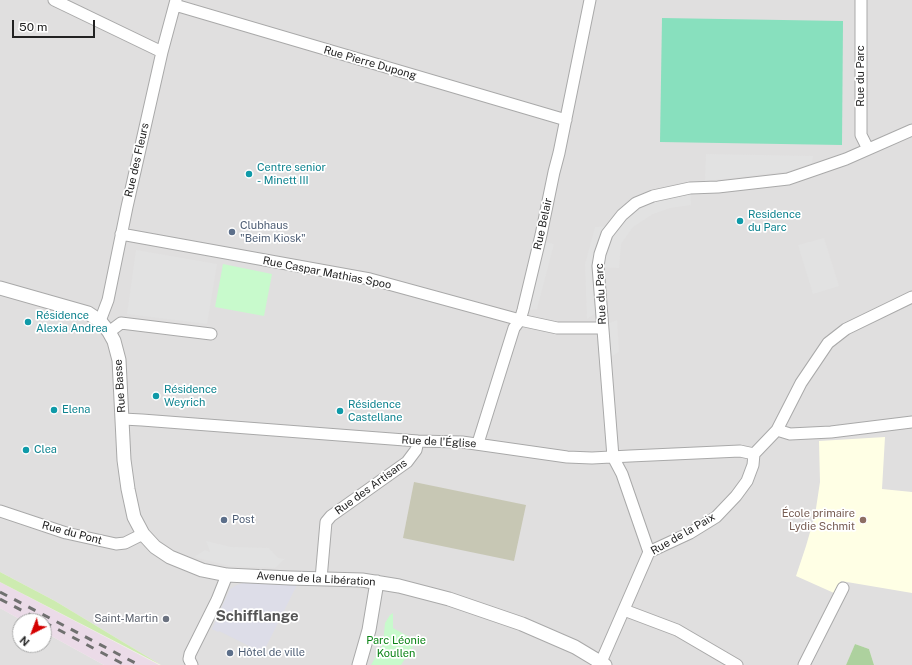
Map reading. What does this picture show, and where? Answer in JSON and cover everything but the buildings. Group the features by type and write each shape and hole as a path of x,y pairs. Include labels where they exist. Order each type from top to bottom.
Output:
{"street":[{"path":"54,0 162,52"},
{"name":"Rue Belair","path":"478,444 514,328 520,320 525,303 559,153 590,0"},
{"name":"Rue du Parc","path":"861,0 861,135 868,149"},
{"name":"Rue des Fleurs","path":"100,321 108,300 121,234 162,52 176,2"},
{"name":"Rue Pierre Dupong","path":"176,2 566,120"},
{"name":"Rue du Parc","path":"613,457 598,266 600,254 607,234 622,215 636,203 654,196 690,188 718,187 788,179 846,159 912,130"},
{"name":"Rue Caspar Mathias Spoo","path":"121,234 370,279 520,320 557,328 602,328"},
{"name":"Rue Basse","path":"0,288 88,313 100,321 109,332 114,341 119,360 124,460 128,489 134,516 144,534"},
{"path":"754,454 777,430 801,383 828,343 846,329 912,297"},
{"path":"109,332 121,323 211,334"},
{"name":"Rue de l'Église","path":"123,419 418,441 450,441 567,457 592,458 740,451 754,454"},
{"path":"777,430 790,434 831,432 912,422"},
{"name":"Rue des Artisans","path":"321,580 326,522 331,516 407,462 416,450 418,441"},
{"name":"Rue de la Paix","path":"603,664 649,552 690,533 716,517 736,496 747,481 753,465 754,454"},
{"path":"613,457 622,474 649,552"},
{"name":"Rue du Pont","path":"0,511 66,533 116,544 126,543 144,534"},
{"name":"Avenue de la Libération","path":"144,534 154,547 170,557 181,563 202,570 227,575 377,582 399,586 448,599 522,624 575,647 603,664"},
{"path":"191,664 189,659 190,654 217,600 227,575"},
{"path":"359,665 369,630 377,582"},
{"path":"804,665 843,588"},
{"path":"624,610 677,630 737,665"}],"shaded area":[{"path":"0,0 912,0 912,665 874,665 869,649 855,644 846,665 161,665 55,601 0,572"},
{"path":"706,154 813,156 812,163 790,171 705,181"},
{"path":"690,188 691,205 670,208 653,214 633,227 621,244 619,268 598,267 601,313 596,313 587,319 585,264 595,227 612,226 636,203"},
{"path":"824,238 839,286 813,294 798,245"},
{"path":"545,242 554,244 537,309 529,310"},
{"path":"136,250 217,264 207,324 127,314"},
{"path":"617,320 619,352 609,358 607,324"},
{"name":"École primaire Lydie Schmit","path":"885,437 882,489 912,492 912,593 841,581 834,593 796,576 815,515 820,482 819,441"},
{"path":"414,482 526,505 514,561 403,538"},
{"path":"206,541 231,547 269,548 278,558 285,559 275,568 230,566 194,557 205,550 210,552"},
{"path":"0,582 159,665 104,665 52,636 52,613 12,613 12,615 0,608"},
{"path":"246,582 297,585 263,653 212,629 230,589"},
{"path":"0,608 12,615 12,653 52,653 52,636 104,665 0,665"}],"green space":[{"path":"662,18 843,21 842,145 660,142"},
{"path":"223,264 272,274 264,316 215,307"},
{"path":"0,572 55,601 161,665 0,582"},
{"name":"Parc Léonie Koullen","path":"393,613 393,628 413,639 415,643 401,665 371,665 383,644 385,623"},
{"path":"855,644 869,649 874,665 846,665"}],"railway":[{"path":"0,592 139,665"},
{"path":"0,599 27,613"},
{"path":"52,626 125,665"}],"place":[{"name":"Centre senior - Minett III","path":"249,174"},
{"name":"Residence du Parc","path":"740,221"},
{"name":"Clubhaus \"Beim Kiosk\"","path":"232,232"},
{"name":"Résidence Alexia Andrea","path":"28,322"},
{"name":"Résidence Weyrich","path":"156,396"},
{"name":"Elena","path":"54,410"},
{"name":"Résidence Castellane","path":"340,411"},
{"name":"Clea","path":"26,450"},
{"name":"Post","path":"224,520"},
{"name":"École primaire Lydie Schmit","path":"863,520"},
{"name":"Saint-Martin","path":"166,619"},
{"name":"Hôtel de ville","path":"230,653"}],"district":[{"name":"Schifflange","path":"257,616"}]}
